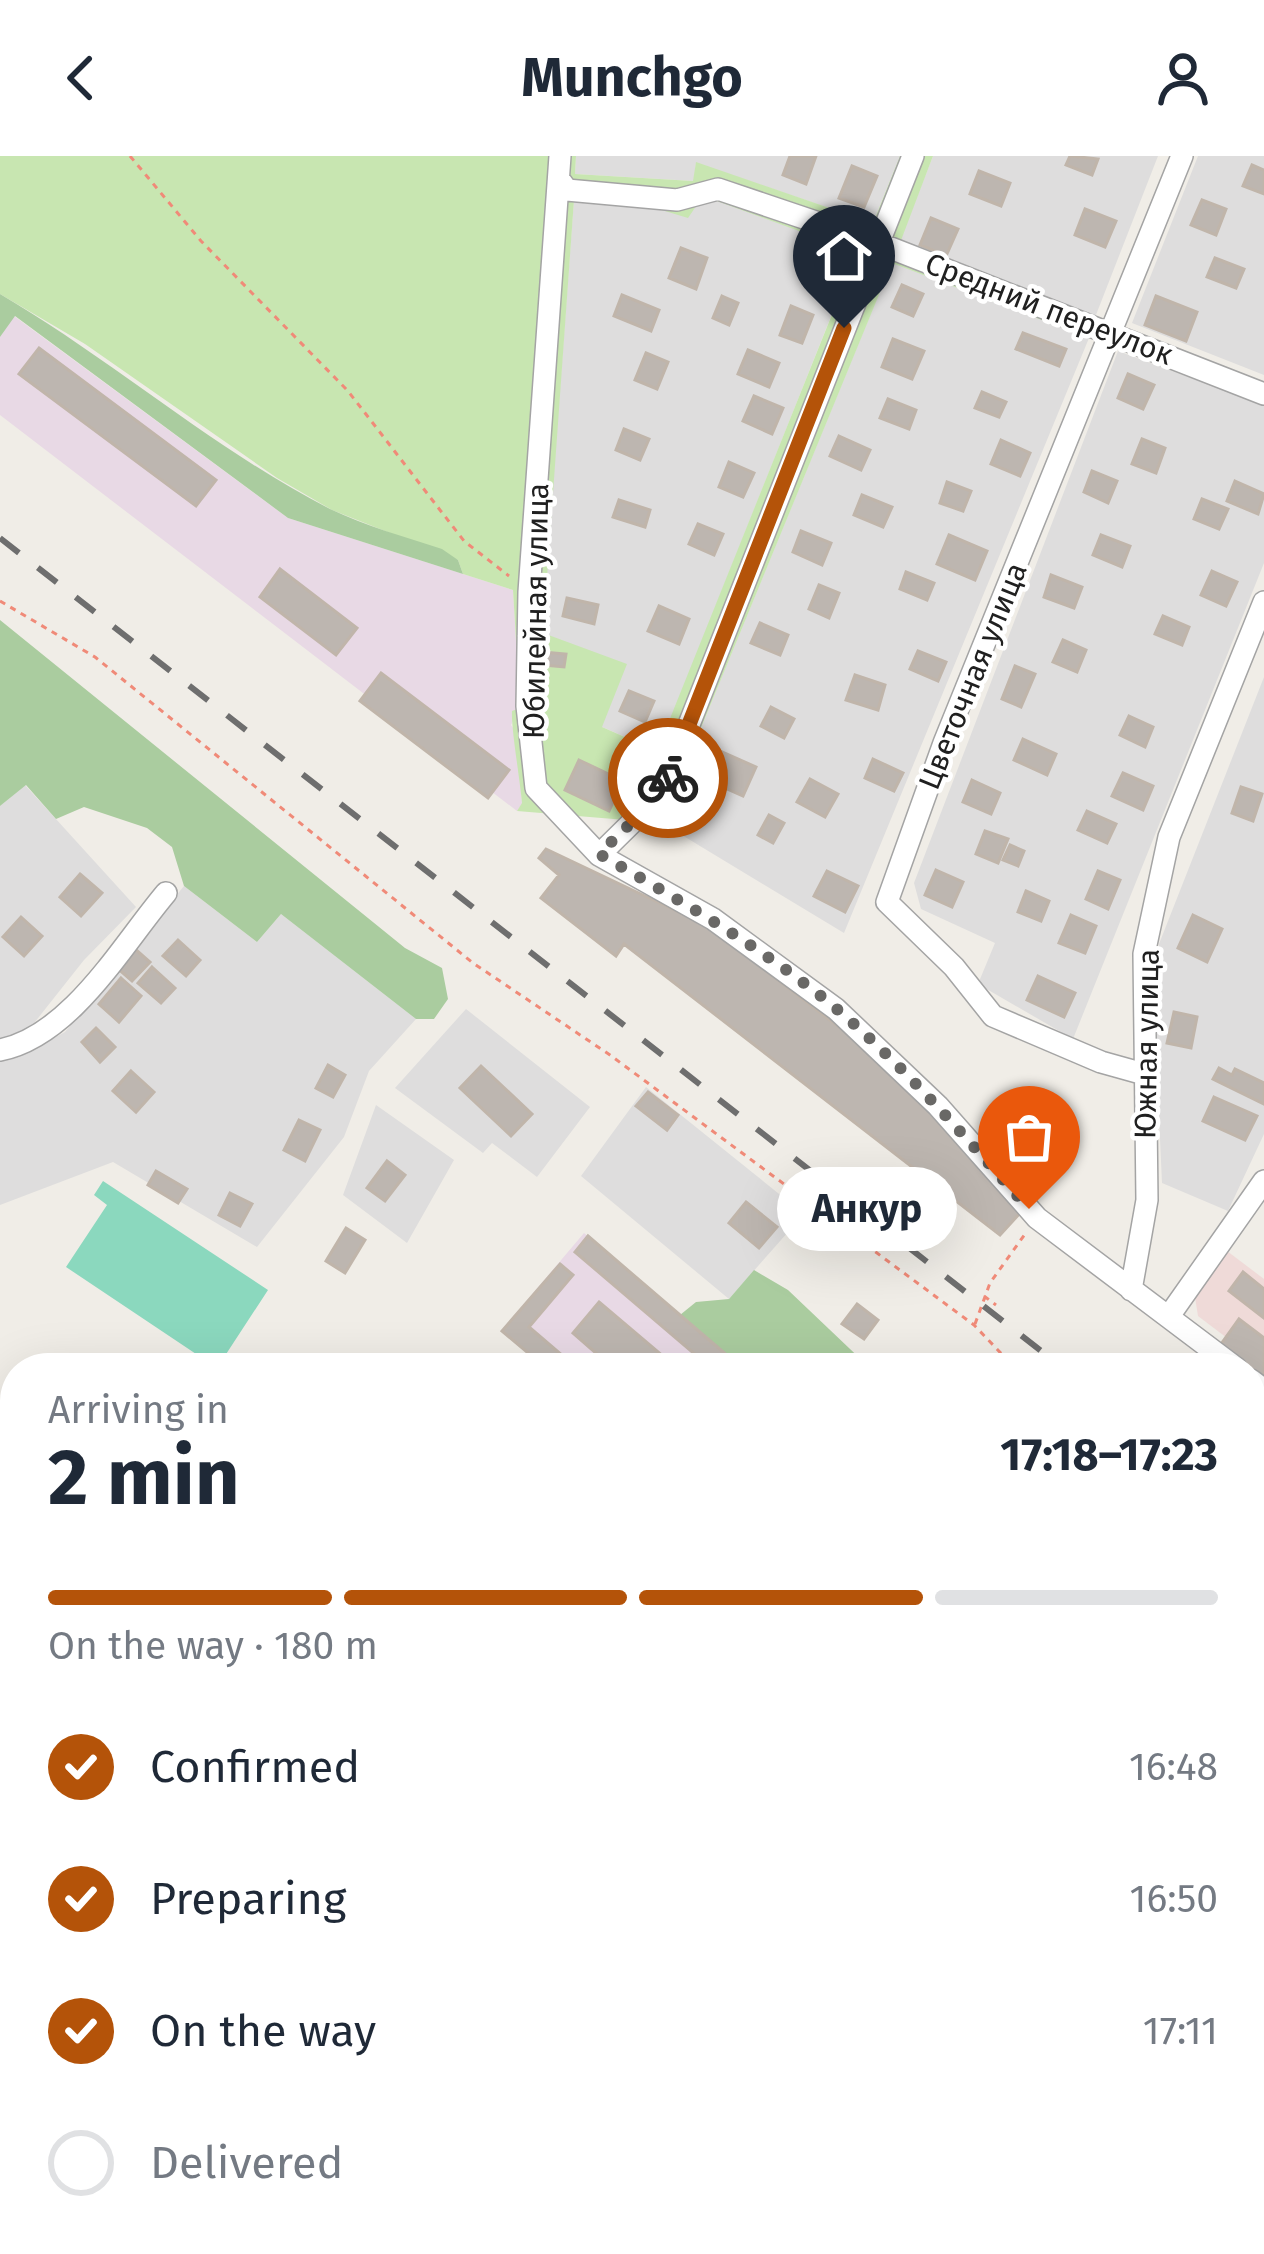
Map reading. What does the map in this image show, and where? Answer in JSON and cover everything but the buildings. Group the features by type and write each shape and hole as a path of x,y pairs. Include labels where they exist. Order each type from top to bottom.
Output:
{"street":[{"path":"599,854 662,793 913,156"},
{"name":"Цветочная улица","path":"1144,1074 1101,1062 993,1016 954,968 887,902 944,743 1182,156"},
{"name":"Юбилейная улица","path":"560,167 530,592 527,706 536,788 599,854 712,919 836,1009 938,1106 1037,1217 1217,1353"},
{"name":"Средний переулок","path":"560,167 567,190 603,197 677,200 718,189 878,243 1264,394"},
{"name":"Южная улица","path":"1131,1290 1147,1200 1144,954 1169,837 1264,602"},
{"path":"0,1050 25,1045 68,1010 166,893"},
{"path":"1169,1316 1264,1181"}],"path":[{"path":"130,156 201,241 347,391 464,541 530,592"},
{"path":"0,602 95,657 249,776 473,963 610,1055 974,1325 1003,1353"},
{"path":"974,1325 983,1296 1037,1217"},
{"path":"983,1296 996,1306"}],"shaded area":[{"path":"576,156 900,156 873,223 696,163 694,181 575,174"},
{"path":"933,156 1158,156 1094,320 899,243"},
{"path":"1198,156 1264,156 1264,375 1132,323"},
{"path":"703,196 857,251 658,751 602,727 542,634 574,199 693,205"},
{"path":"892,262 1089,338 844,933 662,823"},
{"path":"14,316 288,518 513,590 520,708 511,725 518,735 522,804 517,811 0,415 0,337"},
{"path":"1118,351 1264,405 1264,563 1073,1039 978,984 995,943 921,909 914,883"},
{"path":"1264,677 1264,1134 1228,1211 1162,1183 1156,1050 1159,944"},
{"path":"25,785 136,907 84,960 27,1032 0,1040 0,806"},
{"path":"184,886 257,942 281,914 416,1019 369,1071 344,1137 257,1247 113,1162 0,1205 0,1056 24,1054 65,1032"},
{"path":"466,1009 590,1107 537,1177 492,1143 483,1153 395,1088"},
{"path":"646,1087 804,1214 729,1299 581,1176"},
{"path":"376,1105 454,1160 407,1243 343,1195"},
{"path":"584,1233 725,1353 527,1353 501,1331"},
{"path":"1227,1251 1264,1279 1264,1353 1247,1353 1198,1316 1195,1297"}],"green space":[{"path":"0,156 576,156 575,174 693,181 696,162 873,223 900,156 933,156 900,243 1094,320 1089,338 892,263 662,823 517,811 522,803 512,719 512,711 520,708 513,590 463,574 458,560 332,510 277,478 85,344 0,294","holes":["703,196 857,252 657,751 602,727 627,664 543,633 574,200 645,205 688,218"]},
{"path":"0,294 288,486 344,515 442,549 458,560 463,574 288,518 15,316 0,337"},
{"path":"0,620 405,948 442,968 448,999 434,1019 416,1019 281,914 257,942 184,886 172,847 147,828 84,807 56,819 26,785 0,806"},
{"path":"103,1181 268,1290 227,1353 195,1353 66,1267 107,1205 94,1195"},
{"path":"754,1270 788,1290 854,1353 725,1353 680,1315 696,1302 729,1299"}],"railway":[{"path":"0,538 1044,1353"}],"way so far":[{"path":"668,778 662,793 599,854 712,919 836,1009 938,1106 1029,1209"}],"place":[{"name":"Анкур","path":"1029,1209"}],"route":[{"path":"668,778 844,328"}]}
